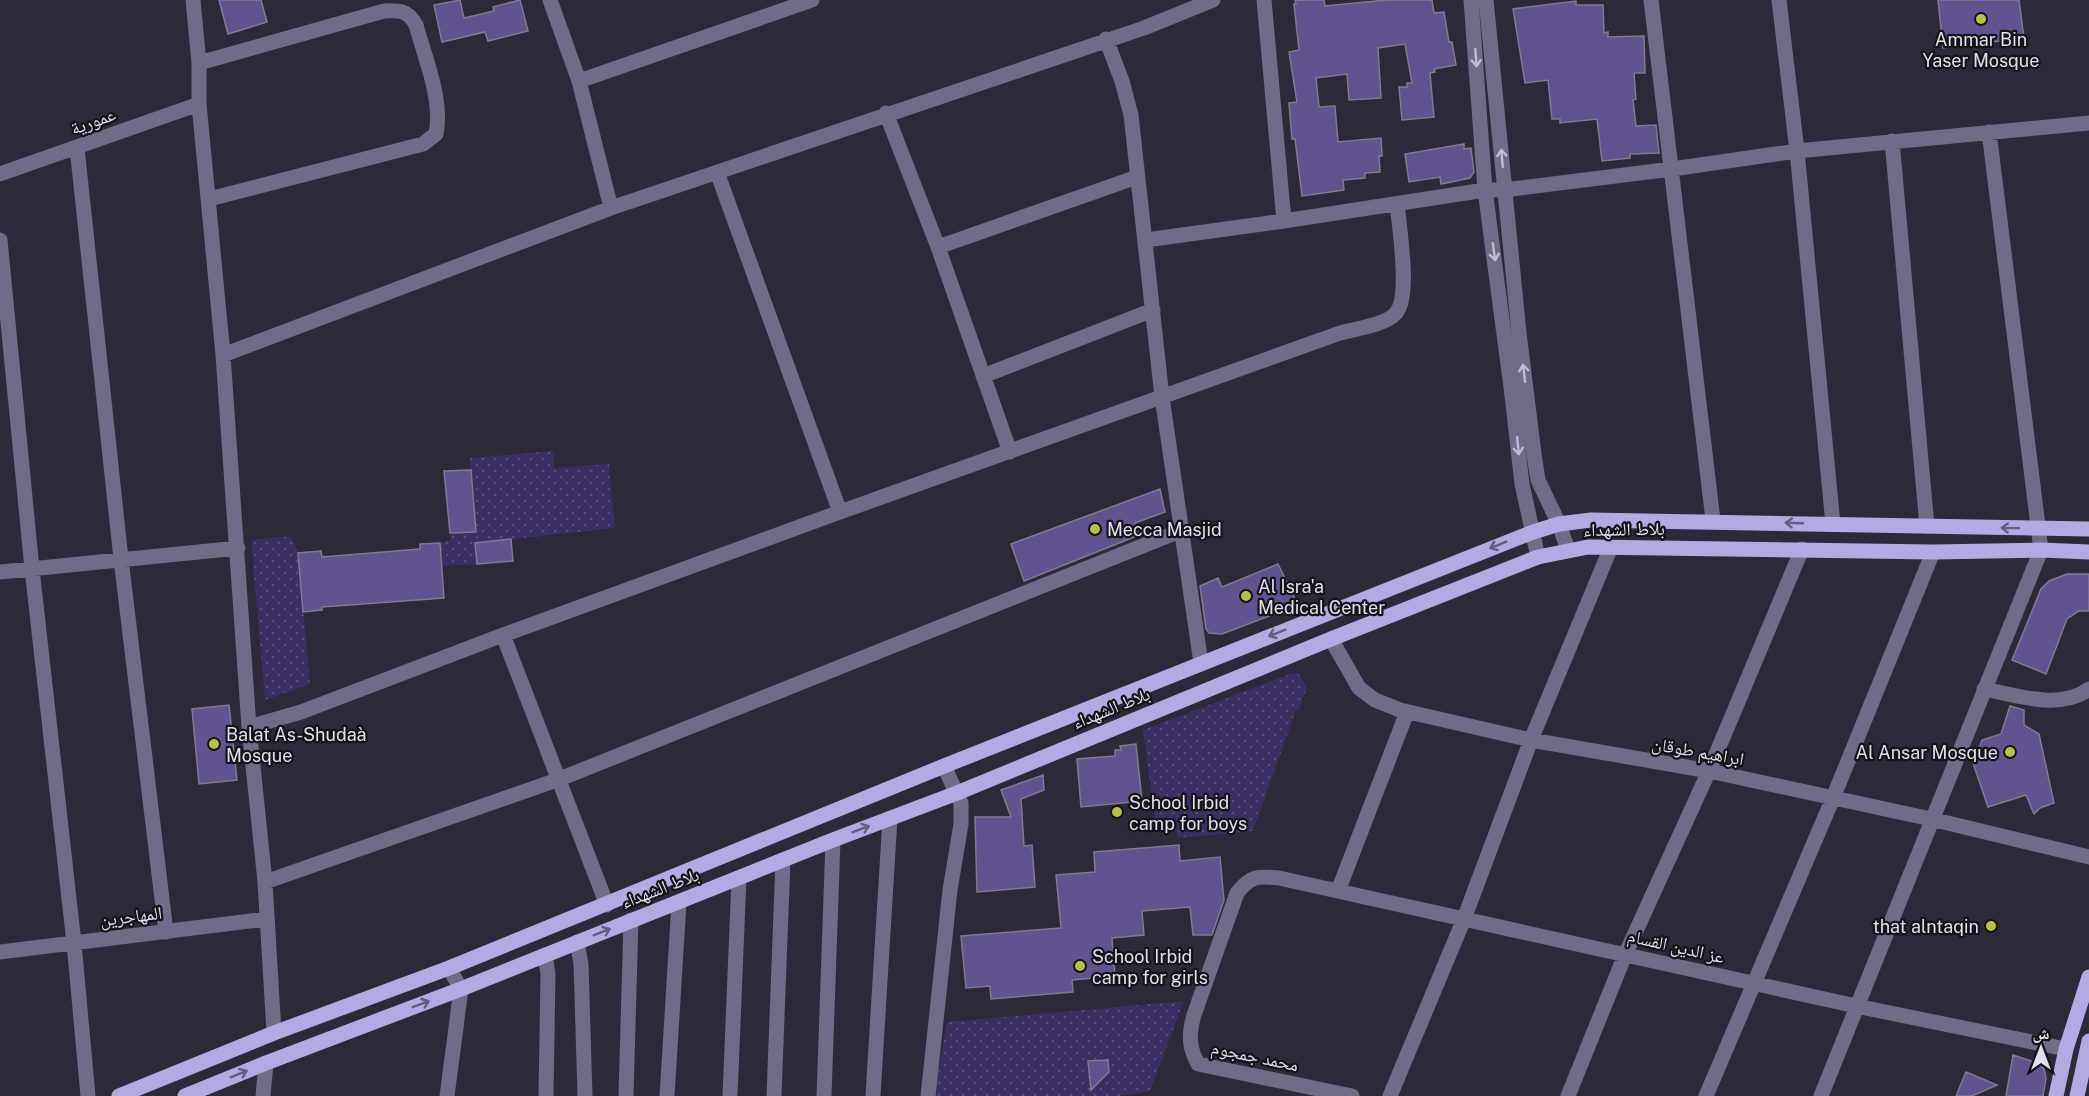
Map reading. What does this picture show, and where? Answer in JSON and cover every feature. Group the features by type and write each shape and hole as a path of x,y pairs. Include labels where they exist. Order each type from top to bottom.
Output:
{"main road":[{"path":"119,1096 274,1033 449,968 607,905 1201,663 1533,532 1559,524 1591,519 1713,520 2089,529"},
{"name":"بلاط الشهداء","path":"184,1096 957,793 1331,639 1538,557 1588,547 2089,552"},
{"path":"2056,1096 2066,1049 2089,977"},
{"path":"2077,1096 2089,1041"}],"street":[{"path":"193,0 200,63 199,104 223,355 249,727 265,882 274,1033"},
{"path":"550,0 579,81 611,208"},
{"path":"579,81 812,0"},
{"path":"223,355 611,208 886,113 1144,28 1213,0"},
{"path":"1264,0 1284,221"},
{"path":"1471,0 1485,190 1522,484 1538,557"},
{"path":"1486,0 1519,333 1534,454 1539,480 1568,550"},
{"path":"1651,0 1713,520"},
{"path":"1779,0 1797,151 1833,524"},
{"path":"200,63 384,11 398,10 411,16 416,25 439,119 436,134 423,144 208,199"},
{"path":"1106,39 1122,81 1131,115 1162,397 1201,663"},
{"name":"عمورية","path":"0,174 199,104"},
{"path":"886,113 938,248 1010,452"},
{"path":"1146,240 1485,190 1504,190 1672,170 1797,151 2089,123"},
{"path":"1821,1096 2041,550 1989,132"},
{"path":"1892,141 1927,526"},
{"path":"77,148 121,559 166,932"},
{"path":"717,172 840,512"},
{"path":"938,248 1137,177"},
{"path":"249,727 301,712 503,635 840,512 1340,333 1382,322 1396,313 1402,301 1404,283 1397,204"},
{"path":"0,240 32,569 74,943 88,1096"},
{"path":"983,376 1153,310"},
{"path":"265,882 557,780 1180,531"},
{"path":"1390,1096 1464,919 1531,740 1611,547"},
{"path":"0,572 237,548"},
{"path":"1568,1096 1625,955 1709,771 1802,549"},
{"path":"1706,1096 1833,798 1933,552"},
{"path":"503,635 607,905"},
{"name":"ابراهيم طوقان","path":"1331,639 1359,688 1375,700 1407,712 1531,740 1709,771 1931,819 2089,857"},
{"path":"1984,689 2045,700 2062,699 2089,689"},
{"path":"1338,891 1407,712"},
{"path":"928,1096 950,890 961,824 961,803 944,766"},
{"path":"873,1096 890,818"},
{"path":"824,1096 833,840"},
{"path":"774,1096 783,860"},
{"name":"محمد جمجوم","path":"1279,878 1259,876 1246,881 1238,893 1194,1015 1189,1033 1190,1047 1198,1064 1352,1096"},
{"path":"730,1096 739,878"},
{"name":"عز الدين القسام","path":"1279,878 1753,984 2066,1049"},
{"path":"667,1096 679,903"},
{"name":"المهاجرين","path":"0,951 266,919"},
{"path":"626,1096 631,920"},
{"path":"577,942 581,964 585,1096"},
{"path":"544,955 548,974 546,1096"},
{"path":"447,1096 461,989 449,968"},
{"path":"263,1096 266,1063"}],"shaded area":[{"path":"553,451 554,468 609,464 615,528 475,543 477,564 442,566 440,543 450,540 450,533 476,531 470,458"},
{"path":"291,536 298,553 310,684 265,700 251,540"},
{"path":"1298,673 1307,687 1299,710 1296,710 1253,831 1177,838 1176,818 1155,820 1143,730 1290,674"},
{"path":"1184,1001 1150,1091 1118,1096 934,1096 947,1022"}],"building":[{"path":"219,0 261,0 267,22 228,34"},
{"path":"460,0 464,18 494,11 493,7 520,0 528,31 488,41 485,32 442,42 434,5"},
{"path":"1295,0 1324,0 1325,6 1386,0 1432,0 1434,13 1444,12 1449,42 1452,42 1456,65 1434,69 1435,72 1430,73 1434,117 1402,120 1399,87 1407,87 1407,83 1412,83 1405,44 1378,48 1381,98 1349,100 1347,74 1316,78 1319,107 1335,106 1338,142 1381,138 1380,172 1365,173 1365,178 1343,180 1344,190 1302,196 1295,139 1292,139 1289,103 1297,102 1289,52 1299,50"},
{"name":"Ammar Bin Yaser Mosque","path":"1938,0 2019,0 2024,38 1943,48"},
{"path":"1576,1 1576,5 1603,5 1604,33 1608,32 1608,37 1644,36 1645,73 1634,73 1636,99 1633,100 1636,126 1656,125 1659,153 1630,154 1630,158 1602,161 1597,119 1560,123 1560,119 1552,119 1548,80 1525,83 1513,9"},
{"path":"1464,144 1464,149 1471,148 1474,172 1470,178 1441,184 1440,177 1409,182 1405,154"},
{"path":"471,470 476,532 450,533 444,471"},
{"name":"Mecca Masjid","path":"1160,489 1165,512 1135,523 1139,535 1024,581 1011,544"},
{"path":"511,539 513,561 477,564 475,543"},
{"path":"440,543 444,598 322,607 322,610 303,612 298,553 321,551 322,557 420,549 420,544"},
{"name":"Al Isra'a Medical Center","path":"1278,564 1298,605 1222,634 1209,633 1206,629 1200,586 1218,578 1222,587"},
{"path":"2067,574 2089,574 2089,611 2079,611 2067,619 2046,674 2012,660 2041,589 2049,581"},
{"name":"Balat As-Shudaà Mosque","path":"229,705 237,780 199,784 192,709"},
{"name":"Al Ansar Mosque","path":"2010,706 2024,710 2024,725 2039,734 2054,803 2040,808 2034,814 2026,795 1988,807 1973,763 1982,740 2001,734"},
{"path":"1136,744 1142,801 1081,807 1077,759 1115,756 1115,750 1121,750 1120,746"},
{"path":"1043,775 1044,790 1021,799 1024,846 1032,845 1035,887 977,892 975,817 1011,817 1001,790"},
{"path":"1179,845 1180,861 1220,857 1224,900 1212,935 1193,935 1190,907 1142,911 1144,935 1112,938 1115,976 1072,980 1073,992 991,999 990,986 966,988 961,936 1061,928 1056,875 1095,872 1094,852"},
{"path":"2013,1055 2038,1063 2044,1069 2046,1078 2043,1096 2006,1096"},
{"path":"1108,1060 1109,1072 1091,1090 1088,1061"},
{"path":"1966,1072 1997,1085 1972,1096 1956,1096"}],"place":[{"name":"Ammar Bin Yaser Mosque","path":"1981,19"},
{"name":"Mecca Masjid","path":"1095,529"},
{"name":"Al Isra'a Medical Center","path":"1246,596"},
{"name":"Balat As-Shudaà Mosque","path":"214,744"},
{"name":"Al Ansar Mosque","path":"2010,752"},
{"name":"School Irbid camp for boys","path":"1117,812"},
{"name":"that alntaqin","path":"1991,926"},
{"name":"School Irbid camp for girls","path":"1080,966"}]}
